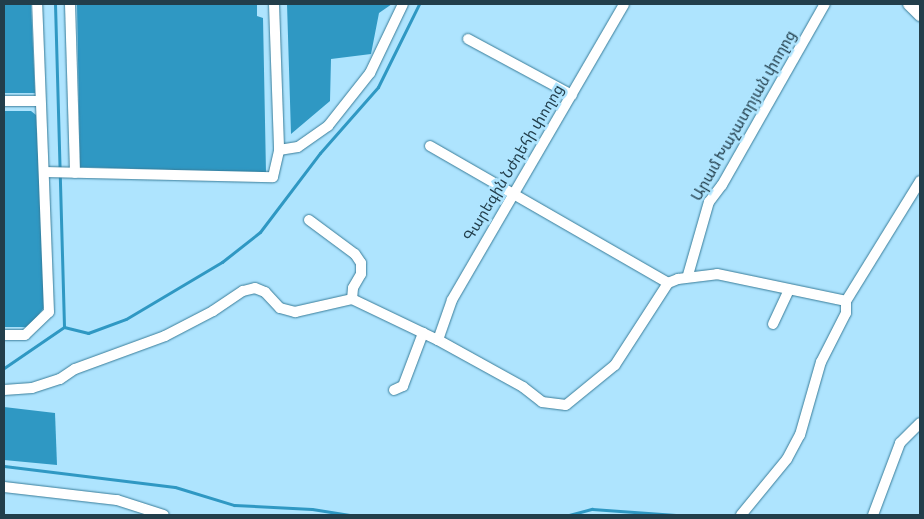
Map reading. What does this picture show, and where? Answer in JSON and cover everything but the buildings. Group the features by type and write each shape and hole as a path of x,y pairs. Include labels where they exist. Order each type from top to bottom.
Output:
{"main road":[{"path":"909,4 920,15"}],"street":[{"path":"4,335 25,335 49,312 37,4"},
{"path":"70,4 75,173"},
{"path":"44,172 273,177 279,150 274,4"},
{"path":"279,150 298,147 328,126 370,73 403,4"},
{"name":"Գարեգին Նժդեհի փողոց","path":"438,340 452,300 511,194 572,95 624,4"},
{"name":"Արամ Խաչատրյան փողոց","path":"688,275 709,202 722,185 825,4"},
{"path":"468,40 572,95"},
{"path":"4,101 40,101"},
{"path":"430,146 668,283"},
{"path":"740,515 787,459 800,435 821,362 846,313 846,301 920,181"},
{"path":"309,220 355,254 361,264 361,274 353,288 352,299"},
{"path":"4,390 32,388 60,379 75,370 165,336 213,311 243,290 255,288 265,292 280,308 295,312 352,299 438,340 523,387 542,402 566,405 615,365 668,283 688,275 742,278 789,290 846,301"},
{"path":"773,324 789,290"},
{"path":"394,390 403,386 423,333"},
{"path":"873,515 900,443 920,423"},
{"path":"4,487 117,500 147,512 164,515"}],"water":[{"path":"4,4 31,4 35,93 4,93"},
{"path":"77,4 257,4 257,16 263,18 266,173 80,167"},
{"path":"287,4 392,4 379,13 371,54 331,59 330,101 291,134"},
{"path":"4,111 31,111 36,115 46,305 29,327 4,327"},
{"path":"4,407 55,413 57,465 4,460"}],"waterway":[{"path":"55,4 64,327"},
{"path":"4,368 64,327 88,333 126,319 222,262 260,232 320,153 378,87 419,4"},
{"path":"4,466 175,487 234,505 312,509 350,515"},
{"path":"569,515 592,509 676,515"}]}
